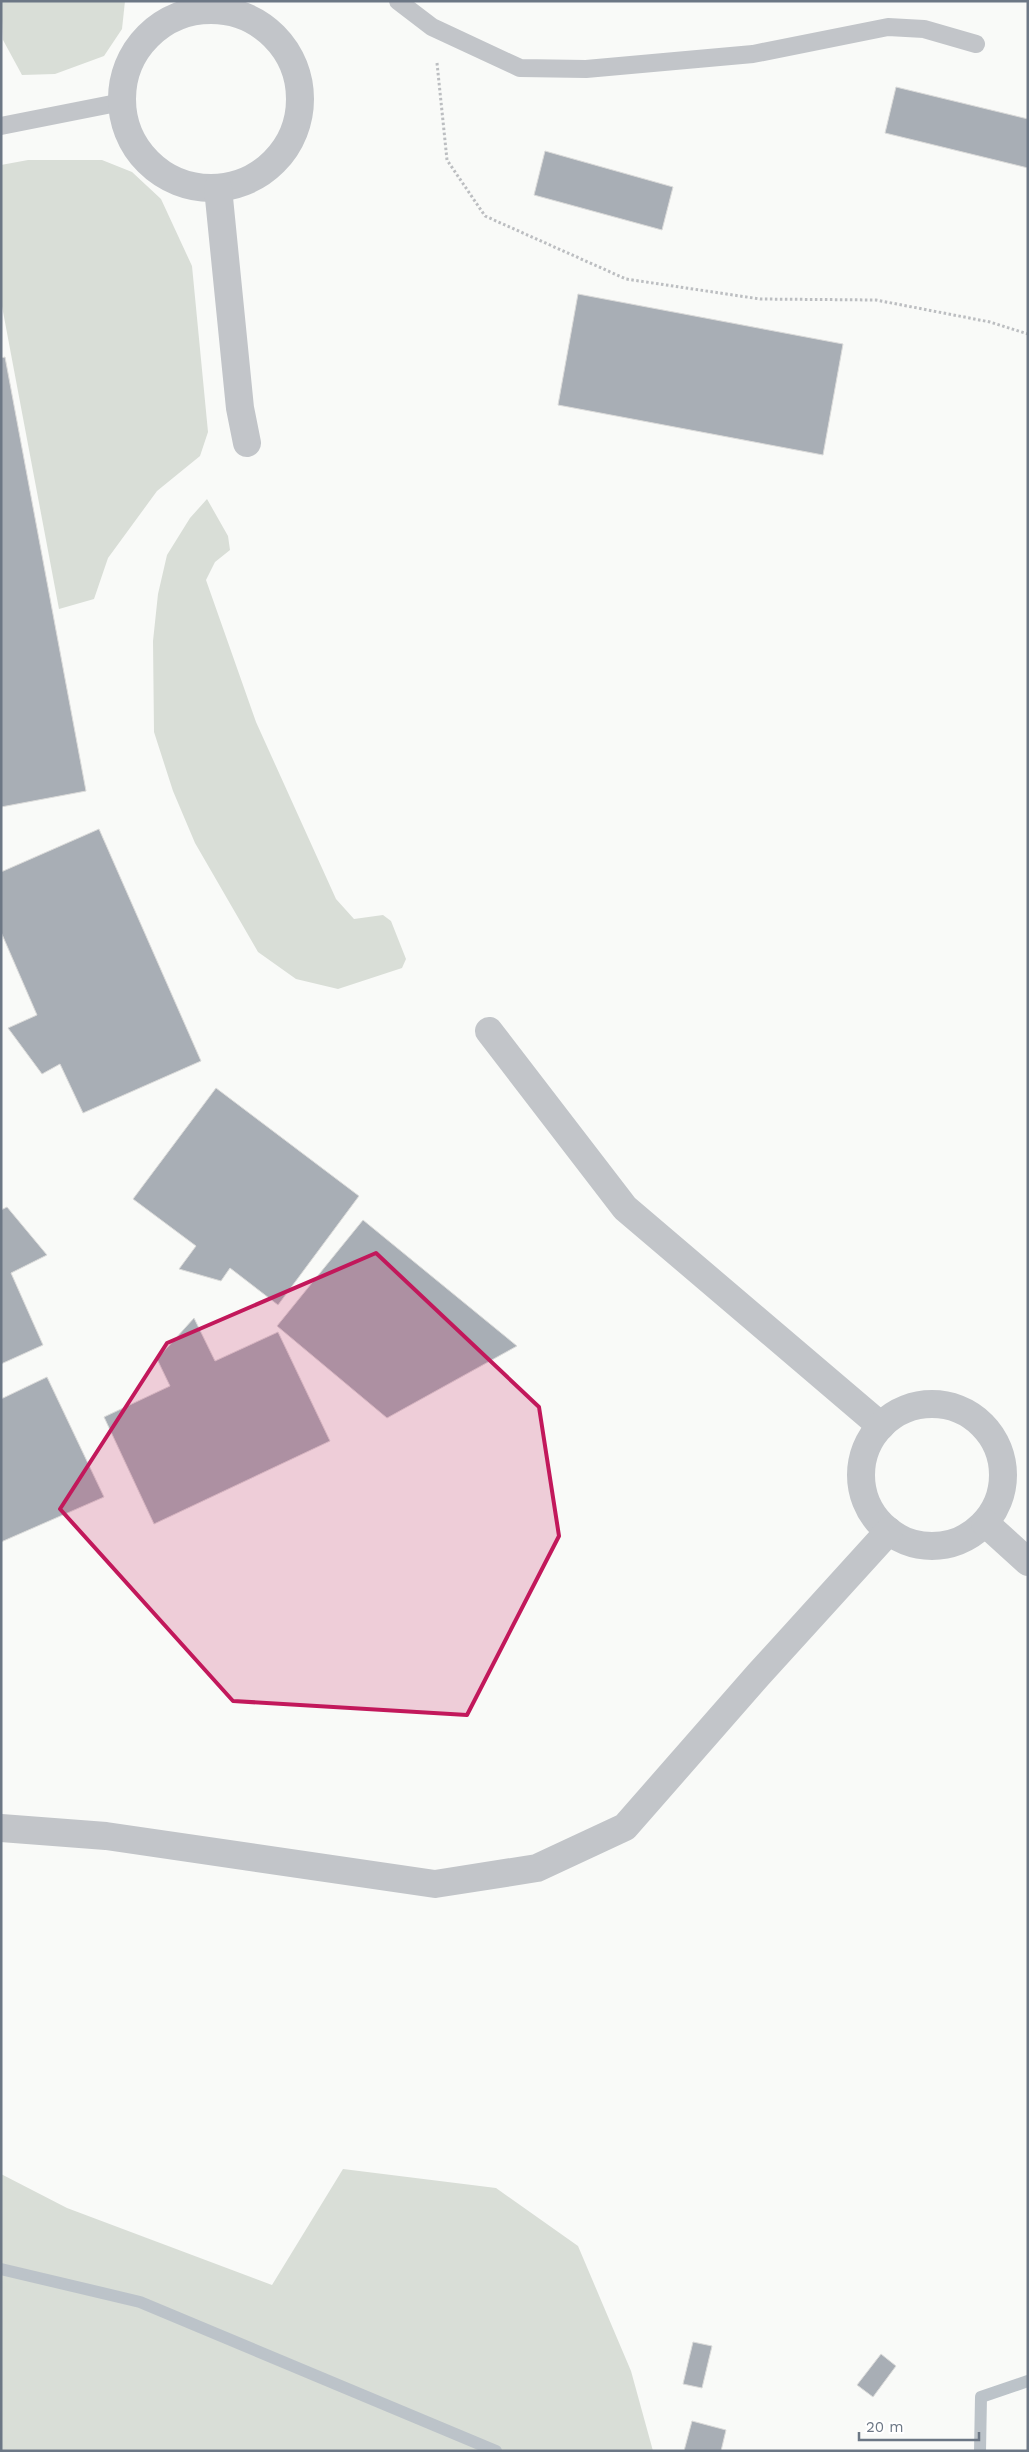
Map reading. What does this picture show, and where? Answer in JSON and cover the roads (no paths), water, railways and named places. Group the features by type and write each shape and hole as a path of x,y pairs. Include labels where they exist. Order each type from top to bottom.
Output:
{"street":[{"path":"181,7 212,9 242,15 268,30 288,53 299,82 299,112 290,141 271,165 246,181 218,188 190,186 163,174 142,155 128,130 122,102 125,74 137,48 157,27 181,7"},
{"path":"218,188 240,408 247,443"},
{"path":"489,1031 625,1208 881,1426"},
{"path":"930,1404 953,1407 973,1417 990,1434 1001,1456 1003,1479 999,1503 985,1523 968,1538 945,1546 921,1546 898,1538 880,1524 867,1505 861,1482 863,1459 872,1438 881,1426 887,1420 907,1408 930,1404"},
{"path":"985,1523 1028,1562"},
{"path":"1,1828 106,1836 435,1884 537,1868 626,1827 759,1674 889,1531"}],"lane":[{"path":"398,1 432,27 520,68 586,69 753,54 888,27 924,29 976,44"},
{"path":"1,126 122,102"}],"waterway":[{"path":"1,2269 140,2302 496,2451"},
{"path":"980,2451 981,2397 1028,2381"}]}
